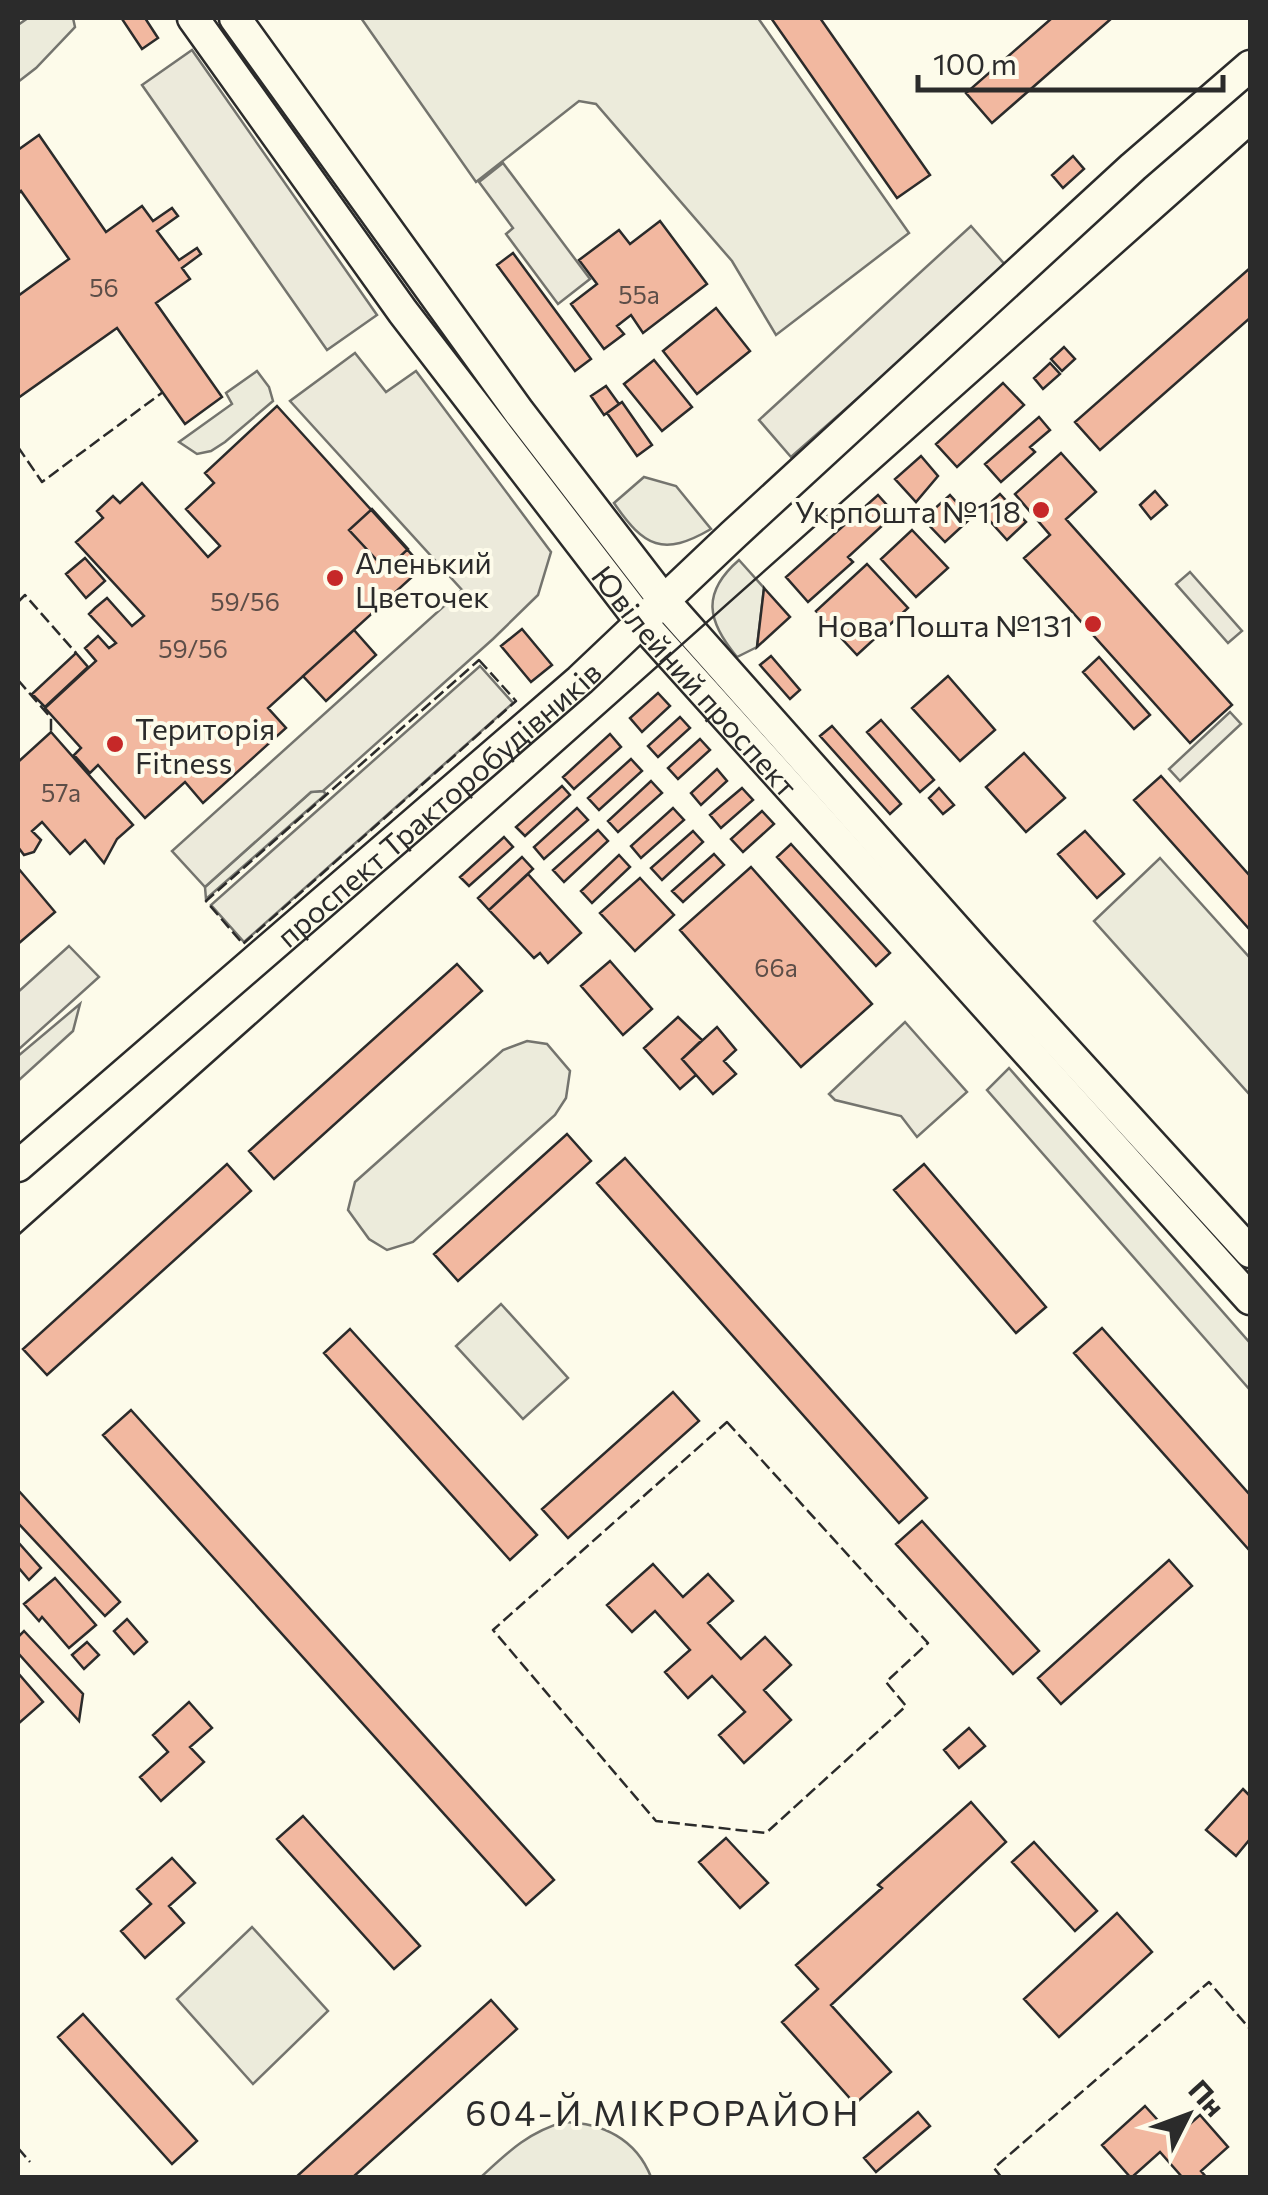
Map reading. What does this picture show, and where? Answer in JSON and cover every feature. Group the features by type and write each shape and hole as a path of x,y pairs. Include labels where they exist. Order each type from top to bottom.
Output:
{"main road":[{"name":"Ювілейний проспект","path":"193,18 404,312 642,623 1250,1299"},
{"name":"Ювілейний проспект","path":"235,18 519,412 664,602 1250,1252"},
{"name":"проспект Тракторобудівників","path":"18,1166 560,698 1133,167 1250,66"}],"shaded area":[{"path":"28,18 73,18 75,27 18,82 18,25"},
{"path":"361,18 758,18 909,233 776,335 732,261 596,104 579,101 476,182"},
{"path":"192,50 377,315 327,350 142,85"},
{"path":"503,163 590,279 558,304 506,234 513,228 479,182"},
{"path":"971,226 1007,267 791,457 759,420"},
{"path":"355,353 386,392 416,371 551,552 538,595 493,639 323,791 311,792 205,887 172,851 462,590 290,401"},
{"path":"257,371 269,387 273,401 211,451 197,454 179,442 232,404 226,393"},
{"path":"644,477 676,486 711,529 667,545 645,538 614,503"},
{"path":"739,560 764,588 757,647 737,657 719,631 712,607 718,584"},
{"path":"1190,572 1242,631 1228,643 1176,584"},
{"path":"480,666 513,703 244,942 211,905"},
{"path":"1230,712 1241,724 1180,781 1169,769"},
{"path":"311,792 326,794 206,899 205,887"},
{"path":"1160,858 1250,958 1250,1095 1094,921"},
{"path":"69,946 99,977 18,1050 18,992"},
{"path":"80,1004 73,1031 18,1081 18,1056"},
{"path":"905,1022 967,1092 917,1137 901,1116 835,1100 829,1094"},
{"path":"527,1041 547,1044 570,1071 566,1098 555,1115 413,1242 387,1250 369,1239 348,1210 355,1182 503,1050"},
{"path":"1009,1068 1250,1343 1250,1390 987,1090"},
{"path":"501,1304 568,1378 523,1419 456,1346"},
{"path":"252,1927 328,2011 253,2084 177,1999"},
{"path":"564,2122 592,2126 616,2136 637,2153 651,2177 481,2177 529,2137"}],"building":[{"path":"145,18 158,38 142,49 122,19"},
{"path":"771,18 820,18 930,175 897,198"},
{"path":"1052,18 1112,18 992,123 966,93"},
{"path":"39,135 106,232 142,206 153,221 172,208 178,216 157,231 179,260 197,248 201,254 182,268 190,279 156,303 222,397 185,424 117,328 18,398 18,296 69,259 21,191 18,194 18,150"},
{"path":"1073,156 1084,169 1063,188 1052,175"},
{"path":"660,221 707,284 643,333 631,315 617,326 624,334 604,349 571,304 597,284 579,260 619,230 630,244"},
{"path":"513,253 591,359 575,371 497,265"},
{"path":"1250,268 1250,318 1100,450 1075,422"},
{"path":"716,308 750,351 697,394 663,351"},
{"path":"1064,347 1075,359 1062,371 1051,359"},
{"path":"654,360 692,407 662,431 624,384"},
{"path":"1050,363 1060,374 1043,389 1034,378"},
{"path":"1003,383 1024,405 957,467 936,444"},
{"path":"606,386 619,404 604,415 591,396"},
{"path":"622,402 652,445 637,456 607,413"},
{"path":"277,406 423,567 268,708 286,728 203,803 185,782 145,818 98,765 90,773 74,755 81,748 45,708 96,661 85,648 98,636 109,648 116,643 89,614 95,608 107,598 132,626 144,616 76,542 103,518 97,511 113,496 120,503 142,483 208,557 220,546 186,509 214,483 205,473"},
{"path":"1039,417 1050,430 1030,447 1035,452 1001,482 985,464"},
{"path":"1061,453 1096,492 1066,519 1232,705 1190,743 1024,558 1050,535 1015,494"},
{"path":"921,456 938,476 916,502 895,479"},
{"path":"1155,491 1167,505 1151,519 1140,505"},
{"path":"1000,494 1026,522 1007,540 981,511"},
{"path":"878,495 895,514 848,557 853,562 808,602 786,577"},
{"path":"950,495 971,518 945,542 923,519"},
{"path":"372,509 408,549 386,570 349,530"},
{"path":"912,530 948,568 916,597 881,559"},
{"path":"85,558 105,581 86,598 66,574"},
{"path":"867,564 908,608 857,655 816,611"},
{"path":"764,588 790,617 757,647"},
{"path":"522,629 552,665 531,682 501,646"},
{"path":"354,630 376,655 326,701 303,676"},
{"path":"76,653 88,667 45,707 32,694"},
{"path":"771,656 800,690 790,699 760,665"},
{"path":"1099,657 1150,715 1134,729 1083,672"},
{"path":"948,676 995,730 960,761 912,708"},
{"path":"658,693 670,706 642,732 630,718"},
{"path":"680,717 690,728 658,757 648,746"},
{"path":"881,720 934,780 920,792 867,732"},
{"path":"832,726 901,804 890,814 820,736"},
{"path":"51,732 133,825 117,839 104,863 85,840 70,854 42,822 32,831 41,840 34,852 24,855 18,847 18,762"},
{"path":"610,734 621,747 574,789 563,777"},
{"path":"700,739 710,750 678,779 668,768"},
{"path":"1024,753 1065,798 1026,832 986,787"},
{"path":"631,759 642,771 599,810 588,798"},
{"path":"717,769 727,781 701,805 691,793"},
{"path":"1161,776 1250,876 1250,930 1134,800"},
{"path":"651,781 662,793 618,832 608,821"},
{"path":"562,786 570,795 525,836 516,827"},
{"path":"742,788 753,800 721,828 710,815"},
{"path":"939,788 954,805 943,814 929,798"},
{"path":"577,808 588,820 544,859 534,847"},
{"path":"673,808 684,820 641,858 631,846"},
{"path":"762,811 774,824 743,852 731,839"},
{"path":"598,830 608,841 564,882 553,870"},
{"path":"693,831 703,842 662,880 651,868"},
{"path":"1085,831 1124,874 1097,898 1058,854"},
{"path":"504,837 513,847 469,886 460,877"},
{"path":"791,844 890,953 876,966 777,857"},
{"path":"714,854 724,865 683,902 672,891"},
{"path":"619,855 630,867 592,903 581,891"},
{"path":"522,857 533,869 489,910 478,898"},
{"path":"751,867 872,1004 801,1067 680,930"},
{"path":"18,868 55,912 18,944"},
{"path":"528,874 581,933 548,963 540,953 534,958 489,910"},
{"path":"640,878 674,915 635,951 600,913"},
{"path":"610,961 652,1009 623,1035 581,986"},
{"path":"457,964 482,991 274,1179 249,1151"},
{"path":"678,1017 702,1040 682,1059 696,1075 680,1089 644,1048"},
{"path":"717,1027 736,1050 724,1061 736,1074 713,1094 682,1059"},
{"path":"567,1134 591,1161 458,1281 434,1254"},
{"path":"625,1158 927,1498 899,1523 597,1183"},
{"path":"227,1164 251,1191 47,1375 23,1349"},
{"path":"924,1164 1046,1307 1016,1333 894,1190"},
{"path":"1102,1328 1250,1495 1250,1551 1074,1353"},
{"path":"350,1329 537,1535 510,1560 324,1353"},
{"path":"673,1392 699,1421 568,1538 542,1509"},
{"path":"131,1410 554,1880 526,1905 103,1435"},
{"path":"18,1490 120,1602 105,1616 18,1523"},
{"path":"922,1521 1039,1651 1013,1674 896,1544"},
{"path":"18,1542 41,1568 29,1580 18,1567"},
{"path":"1169,1560 1192,1586 1061,1704 1038,1678"},
{"path":"653,1564 683,1597 708,1574 733,1601 708,1623 741,1659 765,1637 791,1665 764,1690 791,1720 744,1763 719,1735 745,1712 712,1676 688,1698 665,1672 690,1650 655,1611 632,1632 607,1605"},
{"path":"55,1578 96,1625 69,1648 42,1617 39,1621 24,1604"},
{"path":"127,1619 147,1642 134,1654 114,1631"},
{"path":"24,1631 83,1694 79,1721 18,1653 18,1637"},
{"path":"87,1642 99,1655 84,1669 72,1655"},
{"path":"18,1673 43,1702 18,1724"},
{"path":"189,1702 212,1728 190,1747 204,1762 161,1801 140,1777 168,1752 153,1735"},
{"path":"969,1728 985,1746 959,1768 944,1750"},
{"path":"1243,1789 1250,1796 1250,1839 1236,1856 1206,1830"},
{"path":"971,1802 1006,1842 831,2005 891,2072 855,2104 782,2022 818,1989 796,1965"},
{"path":"303,1816 420,1946 394,1969 277,1839"},
{"path":"726,1838 768,1883 740,1908 699,1862"},
{"path":"1034,1842 1097,1911 1075,1931 1012,1862"},
{"path":"172,1858 195,1883 169,1906 184,1923 145,1958 121,1931 151,1904 137,1889"},
{"path":"1117,1913 1152,1952 1059,2037 1024,1999"},
{"path":"491,2000 517,2029 352,2178 295,2178"},
{"path":"83,2014 197,2141 172,2164 58,2037"},
{"path":"1145,2106 1174,2138 1200,2115 1228,2147 1201,2171 1207,2178 1183,2178 1160,2152 1131,2178 1102,2145"},
{"path":"918,2112 930,2126 876,2172 864,2158"}],"tram line":[{"path":"18,1235 1250,139"}],"fence":[{"path":"18,447 42,482 163,392"},
{"path":"18,602 25,595 76,653"},
{"path":"479,660 516,701 243,944 206,901 479,660"},
{"path":"18,680 51,718 51,732"},
{"path":"727,1422 928,1643 886,1682 906,1706 766,1833 656,1821 493,1630 727,1422"},
{"path":"1002,2178 994,2168 1209,1982 1250,2029"},
{"path":"18,2148 30,2162"}],"place":[{"name":"Укрпошта №118","path":"1041,510"},
{"name":"Аленький Цветочек","path":"335,578"},
{"name":"Нова Пошта №131","path":"1093,624"},
{"name":"Територія Fitness","path":"115,744"}],"district":[{"name":"604-Й МІКРОРАЙОН","path":"663,2111"}]}
